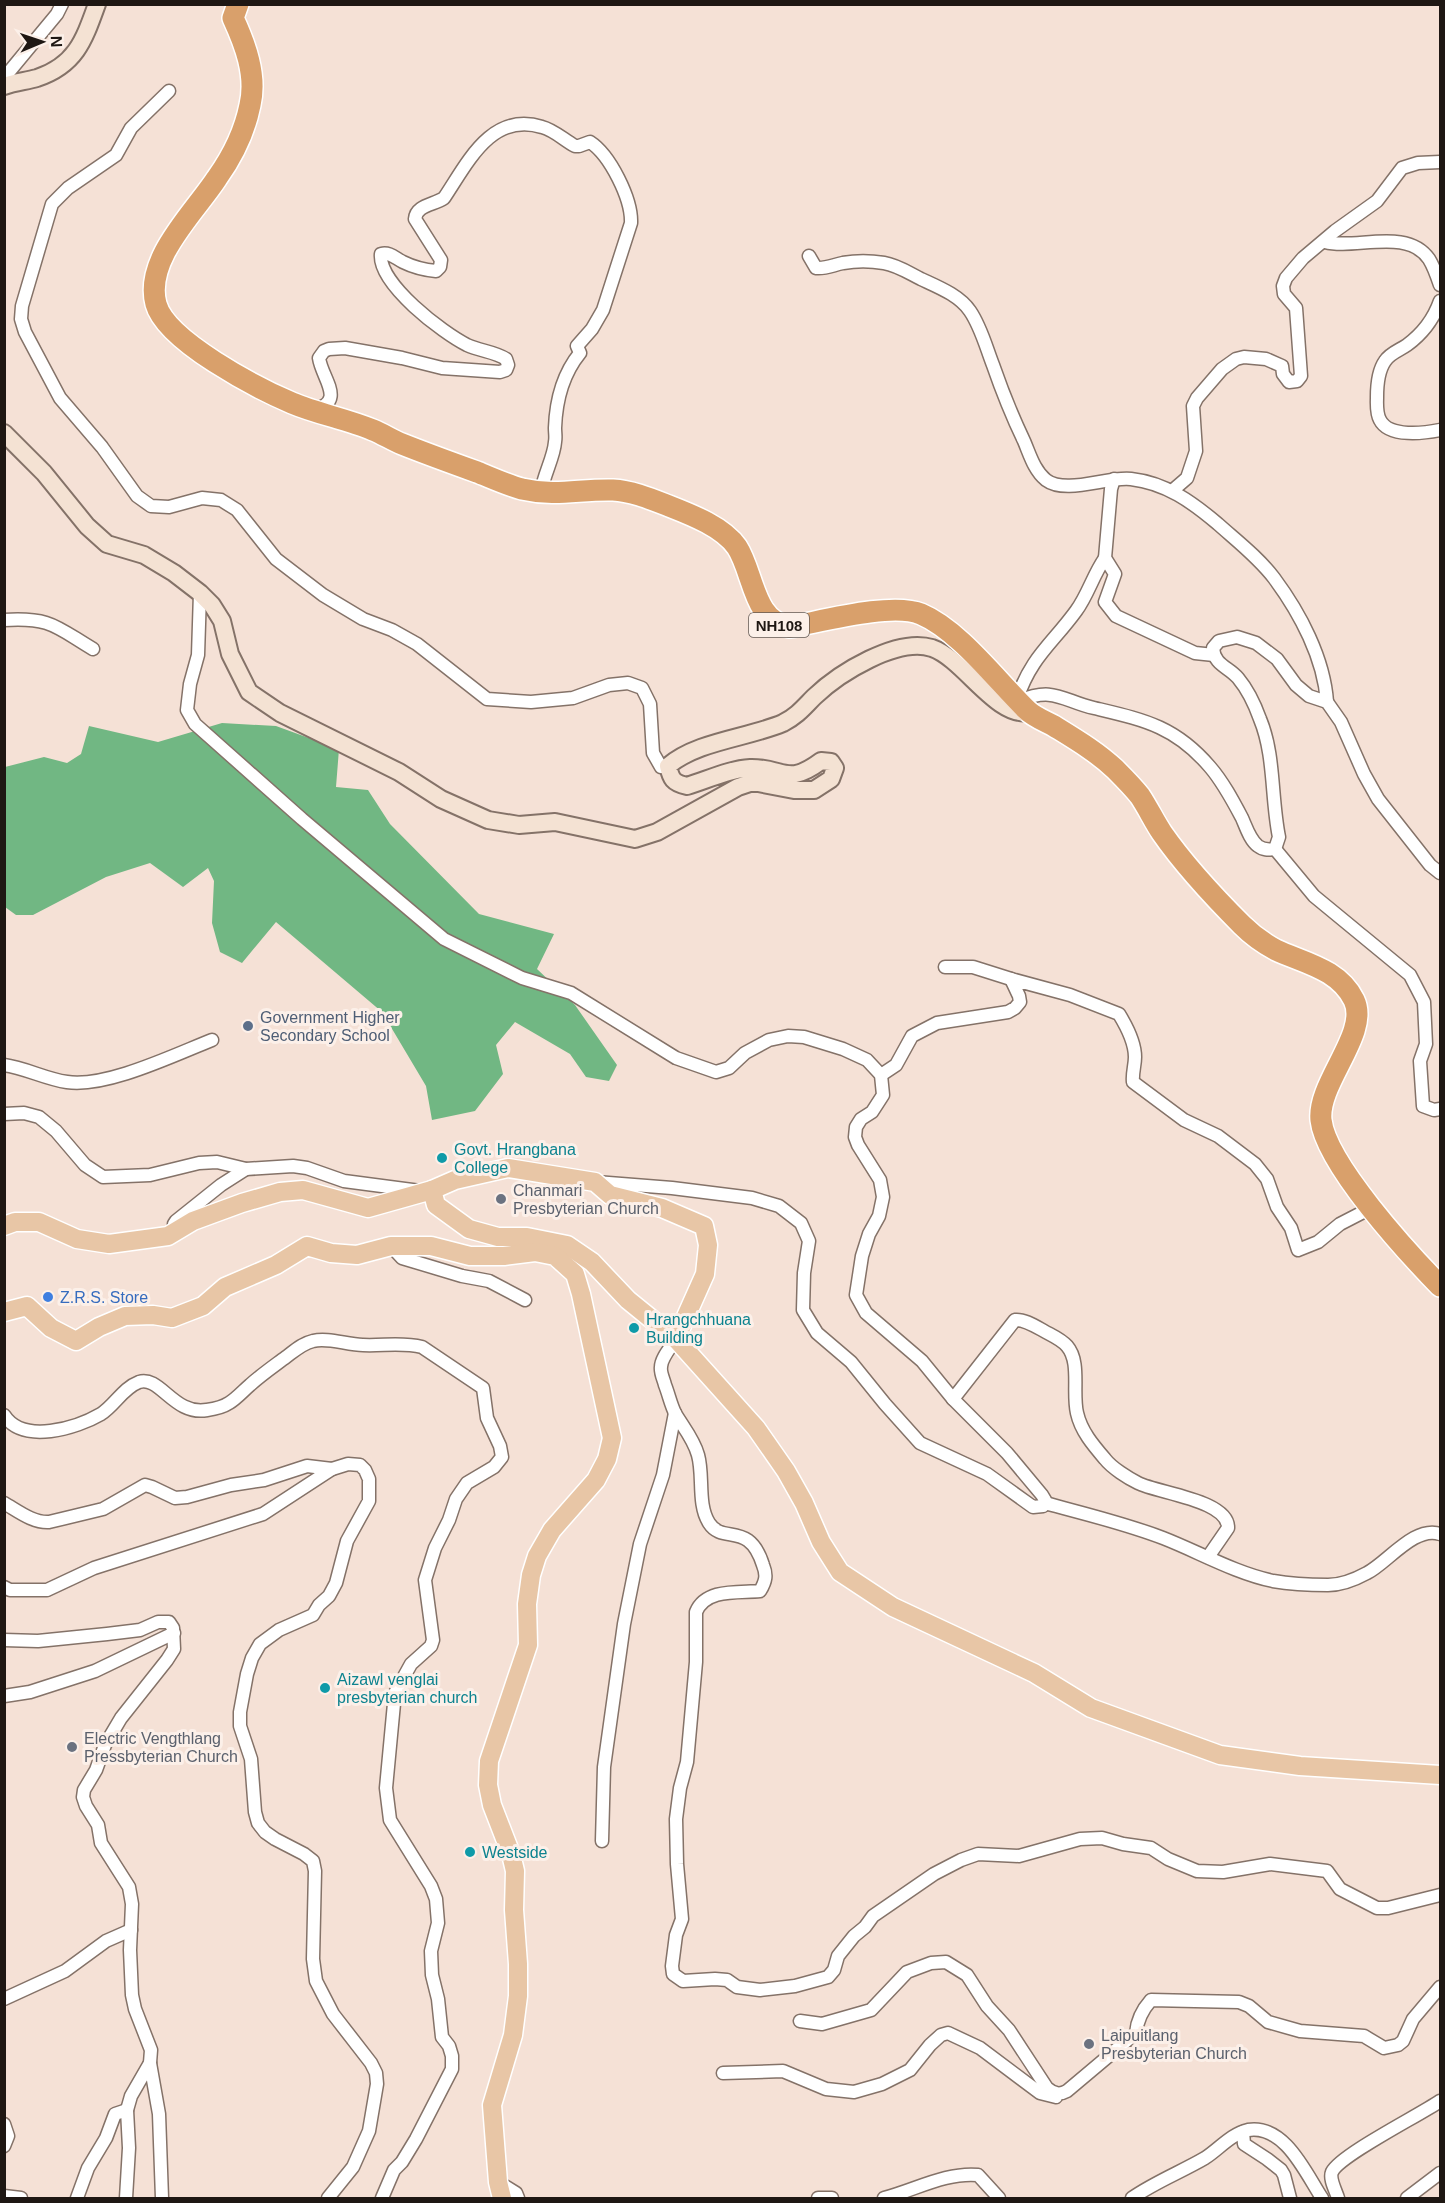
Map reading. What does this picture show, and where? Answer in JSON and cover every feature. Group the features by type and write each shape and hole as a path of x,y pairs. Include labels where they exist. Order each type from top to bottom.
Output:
{"highway":[{"name":"NH108","path":"238,4 233,18 247,48 251,77 251,103 243,129 217,179 179,230 162,258 156,275 154,291 156,304 162,318 175,333 199,351 263,389 504,483 554,494 611,490 629,492 708,523 736,546 764,611 776,624 790,627 891,610 910,611 936,622 955,637 1022,704 1099,755 1116,770 1140,796 1161,831 1189,868 1258,940 1331,974 1345,984 1356,1003 1356,1020 1350,1042 1327,1087 1321,1119 1324,1134 1335,1155 1371,1208 1440,1286"}],"main road":[{"path":"4,1226 15,1222 39,1222 77,1239 109,1244 148,1240 168,1236 194,1221 280,1192 303,1190 368,1208 428,1191 456,1180 508,1167 595,1182 610,1195 663,1208 704,1226 708,1245 705,1274 676,1339"},
{"path":"428,1191 436,1205 469,1229 498,1238 527,1237 567,1245 592,1262 628,1300 676,1339 771,1447 804,1503 821,1542 840,1572 893,1607 1034,1673 1091,1708 1220,1755 1300,1766 1440,1775"},
{"path":"4,1312 27,1306 51,1328 76,1341 99,1327 125,1316 153,1315 172,1318 203,1306 225,1287 276,1265 307,1246 332,1253 357,1255 391,1246 431,1246 470,1256 504,1256 535,1252 555,1256 575,1274 612,1438 607,1459 596,1480 552,1530 537,1556 531,1575 527,1604 528,1645 489,1761 490,1795 512,1854 515,1871 514,1910 518,1964 518,1996 513,2035 492,2105 500,2190"}],"street":[{"path":"4,78 57,15 62,4"},
{"path":"4,86 37,78 65,64 79,49 98,4"},
{"path":"168,91 127,133 116,155 68,188 52,204 22,306 21,319 25,332 65,406 102,447 137,496 151,506 169,507 202,498 221,500 237,510 276,559 323,596 363,619 392,630 417,644 487,699 531,702 573,698 609,686 628,683 642,688 650,704 653,753 661,767 668,766 675,760 706,747 783,723 802,711 814,697 845,674 879,655 907,647 922,646 934,649 956,663 1005,706 1022,713 1030,667 1077,610 1098,567 1105,558 1114,478"},
{"path":"313,410 326,406 331,396 330,386 322,374 319,358 324,351 329,349 355,349 442,368 500,372 506,370 508,365 506,359 467,345 439,327 411,303 384,269 380,261 381,254 393,255 403,262 426,269 436,271 440,267 441,261 415,219 415,213 444,198 472,153 495,134 515,125 533,125 551,130 575,146 590,142 611,166 625,189 631,223 603,310 592,329 577,346 580,353 566,372 561,386 555,442 543,477 541,492"},
{"path":"1172,491 1188,478 1196,451 1193,406 1197,398 1228,364 1239,358 1272,360 1281,366 1287,381 1293,382 1299,379 1302,373 1296,308 1284,294 1283,286 1286,278 1303,258 1335,231 1377,201 1402,168 1418,163 1440,162"},
{"path":"1324,242 1346,245 1388,242 1410,245 1428,258 1440,285"},
{"path":"809,256 816,268 822,269 842,263 885,263 900,268 958,299 969,310 979,326 1009,410 1035,467 1046,479 1059,485 1076,485 1114,478 1143,480 1172,491 1191,502 1239,542 1273,577 1293,608 1314,649 1324,678 1327,702 1341,722 1378,799 1430,865 1440,873"},
{"path":"1440,301 1422,331 1410,343 1386,358 1382,365 1377,389 1379,419 1386,427 1398,432 1416,433 1440,430"},
{"path":"4,433 44,473 87,526 107,544 144,555 200,593 212,605 222,621 230,654 249,692 280,713 399,772 441,800 488,820 519,825 555,822 636,839 657,832 738,787 753,782 794,790 814,790 831,779 835,773 831,762 821,761 810,770 795,775 751,768 687,786 676,784 673,781 668,766"},
{"path":"1105,558 1115,574 1105,602 1116,616 1195,654 1214,655"},
{"path":"200,593 198,655 190,684 187,710 195,724 302,819 444,939 522,978 571,993 676,1058 716,1072 729,1068 745,1053 769,1040 788,1036 804,1037 843,1049 867,1060 881,1075 883,1095 872,1112 861,1119 856,1127 855,1137 858,1145 880,1180 883,1197 879,1216 869,1234 862,1256 856,1295 866,1313 922,1361 953,1400 1007,1453 1042,1495 1045,1503"},
{"path":"4,620 32,619 50,622 93,649"},
{"path":"1275,849 1279,837 1269,749 1261,721 1238,677 1218,662 1213,648 1219,641 1227,638 1237,637 1256,643 1277,659 1296,685 1309,696 1327,702"},
{"path":"1022,704 1029,697 1053,694 1091,708 1139,718 1171,733 1185,742 1212,769 1253,841 1259,847 1267,850 1275,849"},
{"path":"1275,849 1314,896 1410,975 1424,1002 1426,1044 1420,1061 1424,1106 1434,1110 1440,1109"},
{"path":"945,967 973,967 1070,995 1119,1014 1134,1048 1136,1060 1132,1070 1133,1082 1185,1120 1218,1136 1255,1164 1267,1179 1277,1207 1291,1228 1298,1250 1318,1242 1340,1224 1371,1208"},
{"path":"881,1075 896,1065 912,1036 937,1023 1012,1010 1020,1002 1011,979"},
{"path":"4,1065 68,1082 85,1082 129,1072 212,1040"},
{"path":"4,1114 24,1113 39,1118 56,1131 85,1165 103,1177 150,1175 198,1163 217,1162 246,1169 293,1166 307,1168 344,1181 428,1191"},
{"path":"175,1232 176,1221 221,1185 246,1169"},
{"path":"595,1182 752,1198 779,1206 801,1223 808,1241 804,1273 804,1310 817,1333 851,1362 920,1443 987,1474 1033,1507 1041,1508 1045,1503"},
{"path":"391,1246 402,1257 462,1276 489,1281 525,1300"},
{"path":"953,1400 1016,1319 1033,1324 1066,1344 1072,1354 1077,1413 1083,1430 1107,1462 1140,1484 1198,1501 1225,1518 1228,1528 1208,1557"},
{"path":"676,1339 661,1367 675,1413 698,1455 703,1504 708,1521 717,1530 745,1537 751,1542 757,1548 766,1576 766,1583 760,1591 730,1592 711,1596 699,1605 696,1612 696,1662 687,1761 677,1804 676,1819 676,1864 682,1919 676,1935 672,1966 673,1974 677,1978 683,1981 704,1978 727,1980 737,1987 759,1990 795,1986 828,1977 834,1970 838,1956 854,1936 865,1928 873,1916 900,1896 961,1860 988,1853 1019,1856 1089,1838 1102,1838 1151,1848 1168,1859 1197,1871 1223,1872 1270,1864 1327,1871 1340,1889 1377,1908 1388,1908 1440,1895"},
{"path":"4,1415 21,1429 39,1432 70,1428 103,1412 130,1387 143,1381 155,1384 186,1409 202,1411 213,1409 229,1403 299,1347 316,1340 361,1345 411,1344 422,1347 483,1388 487,1418 500,1446 502,1457 494,1467 467,1483 456,1499 449,1520 435,1548 425,1580 434,1640 431,1646 411,1664 395,1693 386,1770 387,1807 390,1820 436,1899 438,1923 431,1951 432,1974 438,1999 442,2037 449,2046 452,2069 416,2139 402,2162 394,2170 382,2199"},
{"path":"602,1840 604,1767 624,1624 640,1544 663,1475 675,1413"},
{"path":"4,1587 10,1590 47,1590 94,1568 263,1514 332,1469 348,1464 360,1465 365,1470 369,1479 369,1501 347,1541 341,1570 329,1596 319,1605 313,1615 279,1630 260,1644 247,1674 240,1712 242,1736 251,1759 254,1806 258,1823 275,1839 313,1861 315,1888 313,1959 316,1981 333,2014 371,2063 376,2073 376,2096 369,2131 353,2167 328,2199"},
{"path":"4,1503 33,1520 49,1522 103,1509 145,1485 175,1498 187,1497 231,1485 264,1480 307,1466 332,1469"},
{"path":"1045,1503 1120,1523 1273,1581 1330,1585 1350,1580 1369,1572 1392,1552 1422,1534 1435,1532 1440,1534"},
{"path":"4,1641 38,1641 140,1630 158,1622 169,1622 173,1628 174,1649 120,1718 105,1744 83,1797 98,1825 101,1843 129,1887 132,1904 132,1995 151,2050 150,2063 159,2114 162,2199"},
{"path":"4,1696 30,1692 94,1671 174,1633"},
{"path":"4,1999 65,1971 106,1941 131,1930"},
{"path":"800,2021 822,2024 871,2010 908,1972 931,1963 946,1962 967,1975 987,2006 1009,2030 1047,2088 1058,2094"},
{"path":"723,2073 783,2071 826,2089 854,2092 882,2084 910,2070 930,2044 941,2035 948,2033 980,2048 1040,2093 1053,2098 1067,2091 1136,2033 1136,2025 1151,2000 1239,2002 1249,2006 1268,2022 1300,2031 1364,2036 1384,2048 1390,2048 1404,2041 1413,2019 1440,1987"},
{"path":"126,2199 129,2148 127,2110 130,2096 150,2063"},
{"path":"1338,2199 1331,2177 1334,2169 1367,2144 1440,2101"},
{"path":"77,2199 85,2175 106,2138 115,2114 127,2110"},
{"path":"4,2124 8,2136 4,2146"},
{"path":"1132,2199 1153,2184 1208,2156 1225,2142 1243,2132 1257,2131 1270,2134 1288,2146 1299,2159 1322,2199"},
{"path":"1243,2132 1244,2144 1267,2158 1282,2173 1290,2199"},
{"path":"1407,2199 1440,2173"},
{"path":"884,2199 968,2174 978,2175 999,2199"},
{"path":"500,2190 516,2193 519,2199"},
{"path":"4,2196 21,2199"},
{"path":"818,2199 832,2199"}],"green space":[{"path":"222,723 276,726 339,749 336,787 368,790 390,824 479,914 554,934 537,969 575,1005 617,1065 609,1081 586,1077 570,1054 515,1022 496,1045 503,1074 475,1111 432,1120 426,1086 382,1012 276,922 242,963 220,952 212,923 214,881 208,868 183,887 150,863 106,877 33,915 16,915 5,907 5,767 44,757 67,763 81,754 89,726 158,742"}],"place":[{"name":"Government Higher Secondary School","path":"248,1026"},
{"name":"Govt. Hrangbana College","path":"442,1158"},
{"name":"Chanmari Presbyterian Church","path":"501,1199"},
{"name":"Z.R.S. Store","path":"48,1297"},
{"name":"Hrangchhuana Building","path":"634,1328"},
{"name":"Aizawl venglai presbyterian church","path":"325,1688"},
{"name":"Electric Vengthlang Pressbyterian Church","path":"72,1747"},
{"name":"Westside","path":"470,1852"},
{"name":"Laipuitlang Presbyterian Church","path":"1089,2044"}]}
